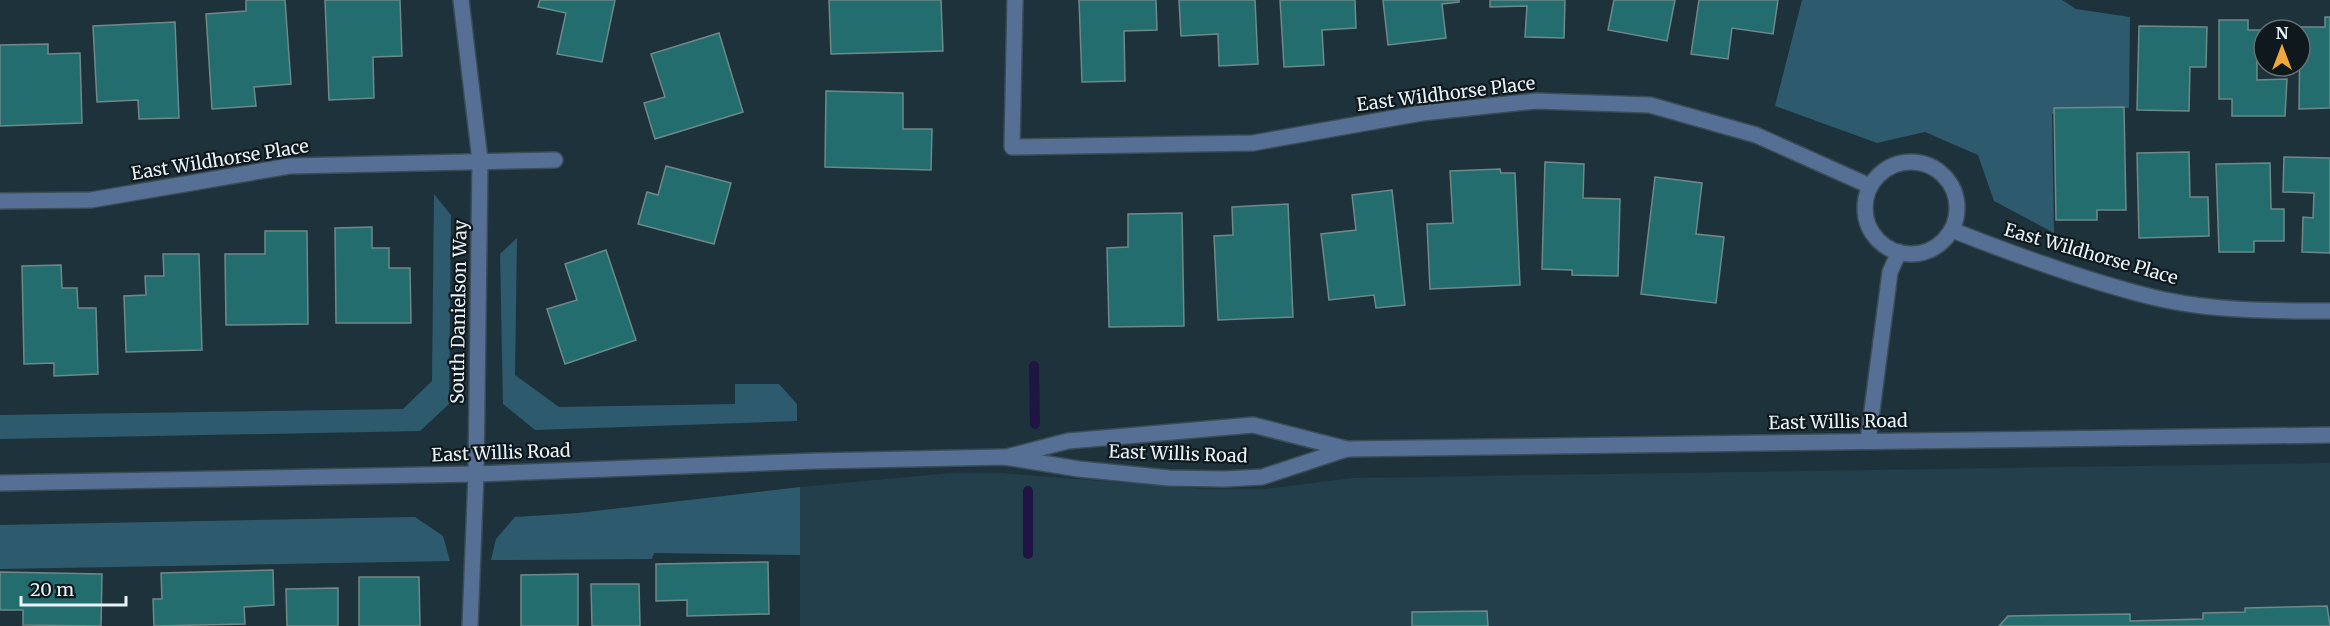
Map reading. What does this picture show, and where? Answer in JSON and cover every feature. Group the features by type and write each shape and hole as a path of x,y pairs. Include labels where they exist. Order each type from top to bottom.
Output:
{"street":[{"name":"South Danielson Way","path":"461,0 480,160 476,474 470,626"},
{"name":"East Wildhorse Place","path":"1015,0 1012,147 1253,143 1422,113 1536,100 1650,105 1756,135 1870,186"},
{"name":"East Wildhorse Place","path":"0,201 91,200 290,166 555,160"},
{"path":"1920,163 1933,167 1953,188 1956,209 1952,230 1942,242 1929,250 1914,254 1899,252 1876,237 1869,225 1866,198 1870,186 1879,174 1898,164 1920,163"},
{"name":"East Wildhorse Place","path":"1952,230 2031,261 2158,298 2264,311 2330,311"},
{"path":"1868,441 1890,272 1899,252"},
{"name":"East Willis Road","path":"1004,457 1068,441 1253,425 1320,450 2330,435"},
{"name":"East Willis Road","path":"0,483 476,474 816,460 1004,457 1079,469 1169,478 1225,479 1262,477 1320,450"}],"shaded area":[{"path":"1802,0 2062,0 2076,9 2130,17 2129,108 2052,114 2054,233 1994,201 1978,155 1925,132 1877,143 1775,106"},
{"path":"434,194 451,215 449,404 420,431 0,439 0,415 403,409 432,381"},
{"path":"517,238 515,375 559,407 735,404 735,384 779,384 797,404 797,421 535,430 503,404 500,254"},
{"path":"2330,463 2330,626 800,626 800,487 952,473 1001,473 1202,489 1265,489 1353,478"},
{"path":"800,487 800,555 654,553 652,559 491,560 496,539 515,517 578,513"},
{"path":"415,517 443,536 450,561 0,569 0,525"}],"building":[{"path":"246,0 285,0 291,84 254,87 256,106 212,109 206,14 246,11"},
{"path":"325,0 400,0 402,56 373,57 374,98 329,100"},
{"path":"540,0 615,0 602,62 557,54 566,13 538,7"},
{"path":"829,0 941,0 943,51 831,54"},
{"path":"1079,0 1156,0 1157,30 1124,31 1125,81 1082,82"},
{"path":"1179,0 1255,0 1258,64 1219,66 1218,34 1181,36"},
{"path":"1280,0 1355,0 1356,28 1322,30 1324,65 1284,67"},
{"path":"1383,0 1459,0 1459,2 1442,4 1446,38 1388,45"},
{"path":"1490,0 1565,0 1564,38 1525,37 1527,6 1490,7"},
{"path":"1614,0 1675,0 1667,41 1608,30"},
{"path":"1699,0 1778,0 1773,34 1732,28 1728,59 1691,54"},
{"path":"2325,17 2330,17 2330,108 2299,109 2299,78 2312,78 2312,27 2325,27"},
{"path":"2219,20 2248,20 2248,30 2252,30 2252,78 2257,78 2257,80 2287,79 2285,116 2232,116 2232,99 2219,99"},
{"path":"175,22 179,118 139,119 138,100 97,102 93,26"},
{"path":"2139,26 2207,27 2206,67 2190,67 2189,111 2137,110"},
{"path":"719,33 743,112 655,139 644,103 665,97 651,54"},
{"path":"48,44 48,54 80,53 82,123 0,126 0,45"},
{"path":"826,91 903,93 903,129 932,129 931,170 825,167"},
{"path":"2124,107 2126,210 2097,210 2097,220 2056,220 2054,108"},
{"path":"2189,152 2190,197 2208,197 2209,236 2139,238 2137,153"},
{"path":"2284,157 2330,158 2330,253 2302,252 2303,217 2313,218 2314,193 2283,192"},
{"path":"1545,162 1584,164 1583,198 1620,199 1618,276 1572,275 1572,270 1542,269"},
{"path":"2270,163 2271,209 2284,209 2284,241 2254,241 2254,252 2219,252 2216,164"},
{"path":"666,166 731,183 714,244 638,224 647,192 658,195"},
{"path":"1500,169 1501,173 1515,173 1520,285 1430,289 1427,224 1453,223 1450,171"},
{"path":"1655,177 1702,183 1696,234 1724,237 1716,303 1641,294"},
{"path":"1392,190 1405,305 1376,308 1374,295 1329,300 1321,234 1356,230 1352,195"},
{"path":"1288,204 1293,317 1218,320 1214,236 1233,235 1232,207"},
{"path":"1182,213 1184,326 1109,327 1107,248 1128,247 1128,214"},
{"path":"372,227 372,248 389,248 389,268 410,268 411,323 336,323 335,228"},
{"path":"265,231 307,231 308,324 226,325 225,254 265,254"},
{"path":"606,250 636,340 565,364 547,309 577,300 565,264"},
{"path":"163,254 199,254 202,350 126,352 124,296 146,295 145,276 164,276"},
{"path":"61,265 62,288 77,288 78,308 96,308 98,374 54,376 54,363 24,364 22,266"},
{"path":"768,562 769,614 687,616 687,600 656,601 656,564"},
{"path":"273,570 274,605 244,607 245,624 154,626 153,599 162,599 161,573"},
{"path":"0,572 102,574 101,626 23,625 23,610 0,610"},
{"path":"578,574 578,626 521,626 521,575"},
{"path":"359,577 419,577 420,626 359,626"},
{"path":"591,584 639,584 640,626 592,626"},
{"path":"338,588 338,626 287,626 286,589"},
{"path":"2327,606 2330,626 1999,626 2008,616 2130,614 2130,621 2203,619 2203,613 2245,612 2245,608"},
{"path":"1487,611 1488,626 1412,626 1412,612"}],"waterway":[{"path":"1034,366 1035,424"},
{"path":"1028,491 1028,554"}]}
